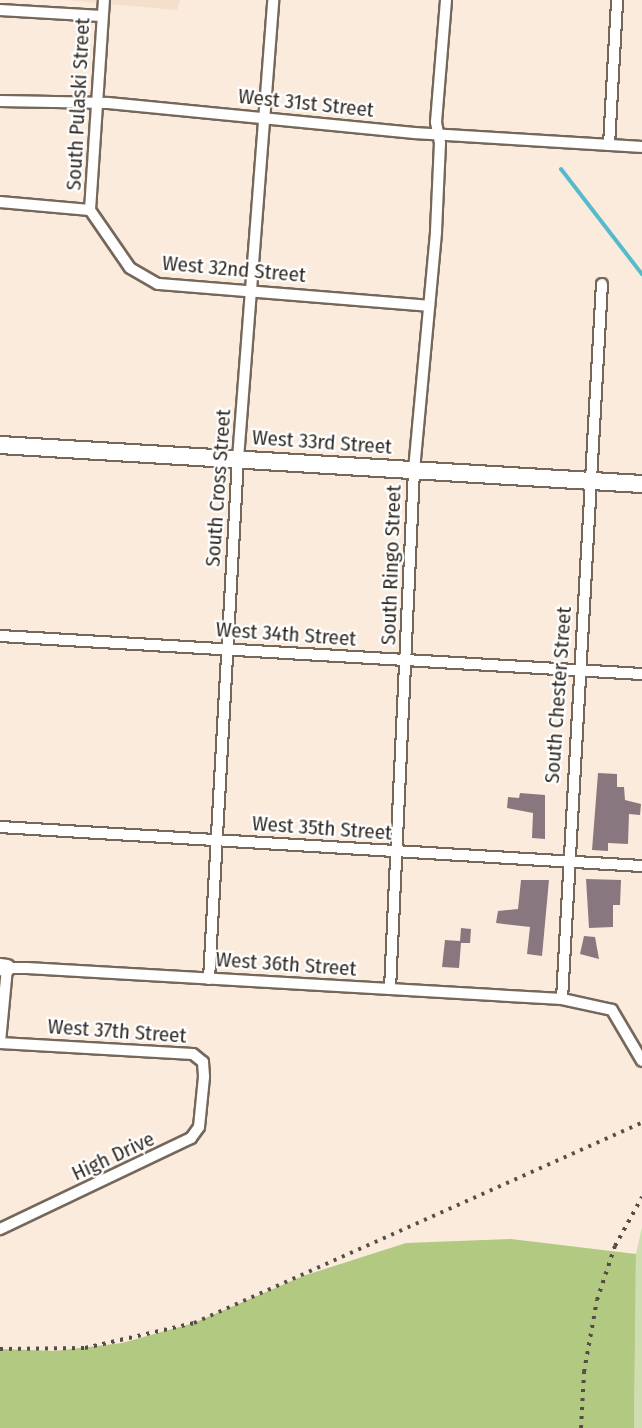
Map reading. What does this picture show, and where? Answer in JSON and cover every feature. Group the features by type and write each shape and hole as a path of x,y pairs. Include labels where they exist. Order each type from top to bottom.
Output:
{"street":[{"name":"South Pulaski Street","path":"90,210 104,0"},
{"name":"South Cross Street","path":"209,979 238,459 252,289 262,118 273,0"},
{"name":"South Ringo Street","path":"390,989 394,853 407,660 414,470 429,306 446,0"},
{"path":"609,145 617,0"},
{"path":"0,10 102,16"},
{"name":"West 31st Street","path":"0,100 98,104 439,135 642,147"},
{"path":"0,202 90,210"},
{"name":"West 32nd Street","path":"90,210 112,248 143,278 173,287 252,289 429,306"},
{"name":"South Chester Street","path":"562,999 567,862 602,284"},
{"name":"West 33rd Street","path":"0,445 642,484"},
{"name":"West 34th Street","path":"0,636 642,674"},
{"name":"West 35th Street","path":"0,827 394,853 642,866"},
{"path":"0,1043 4,968"},
{"name":"West 36th Street","path":"4,968 562,999"},
{"path":"562,999 612,1010 642,1061"},
{"name":"West 37th Street","path":"0,1043 193,1054 203,1062 203,1087"},
{"name":"High Drive","path":"0,1229 191,1138 199,1127 203,1087"}],"shaded area":[{"path":"65,0 180,0 177,10"}],"green space":[{"path":"642,1227 642,1428 634,1428 636,1254"},
{"path":"511,1239 636,1254 634,1428 0,1428 0,1349 55,1351 122,1343 194,1323 303,1276 406,1243"}],"building":[{"path":"598,773 617,774 617,787 624,787 625,800 641,804 640,815 629,814 628,844 608,843 608,851 592,850"},
{"path":"520,793 545,795 545,839 532,838 533,813 507,808 508,797 519,798"},
{"path":"586,879 621,880 620,905 613,905 613,927 589,928"},
{"path":"521,880 549,880 542,956 527,954 530,927 496,923 498,911 518,909"},
{"path":"461,928 471,929 470,943 461,943 459,968 442,967 445,940 460,941"},
{"path":"584,936 595,937 599,959 580,954"}],"waterway":[{"path":"561,169 642,274"}],"railway":[{"path":"0,1349 85,1348 194,1323 642,1123"},
{"path":"581,1428 584,1372 597,1300 615,1246 642,1197"}]}
